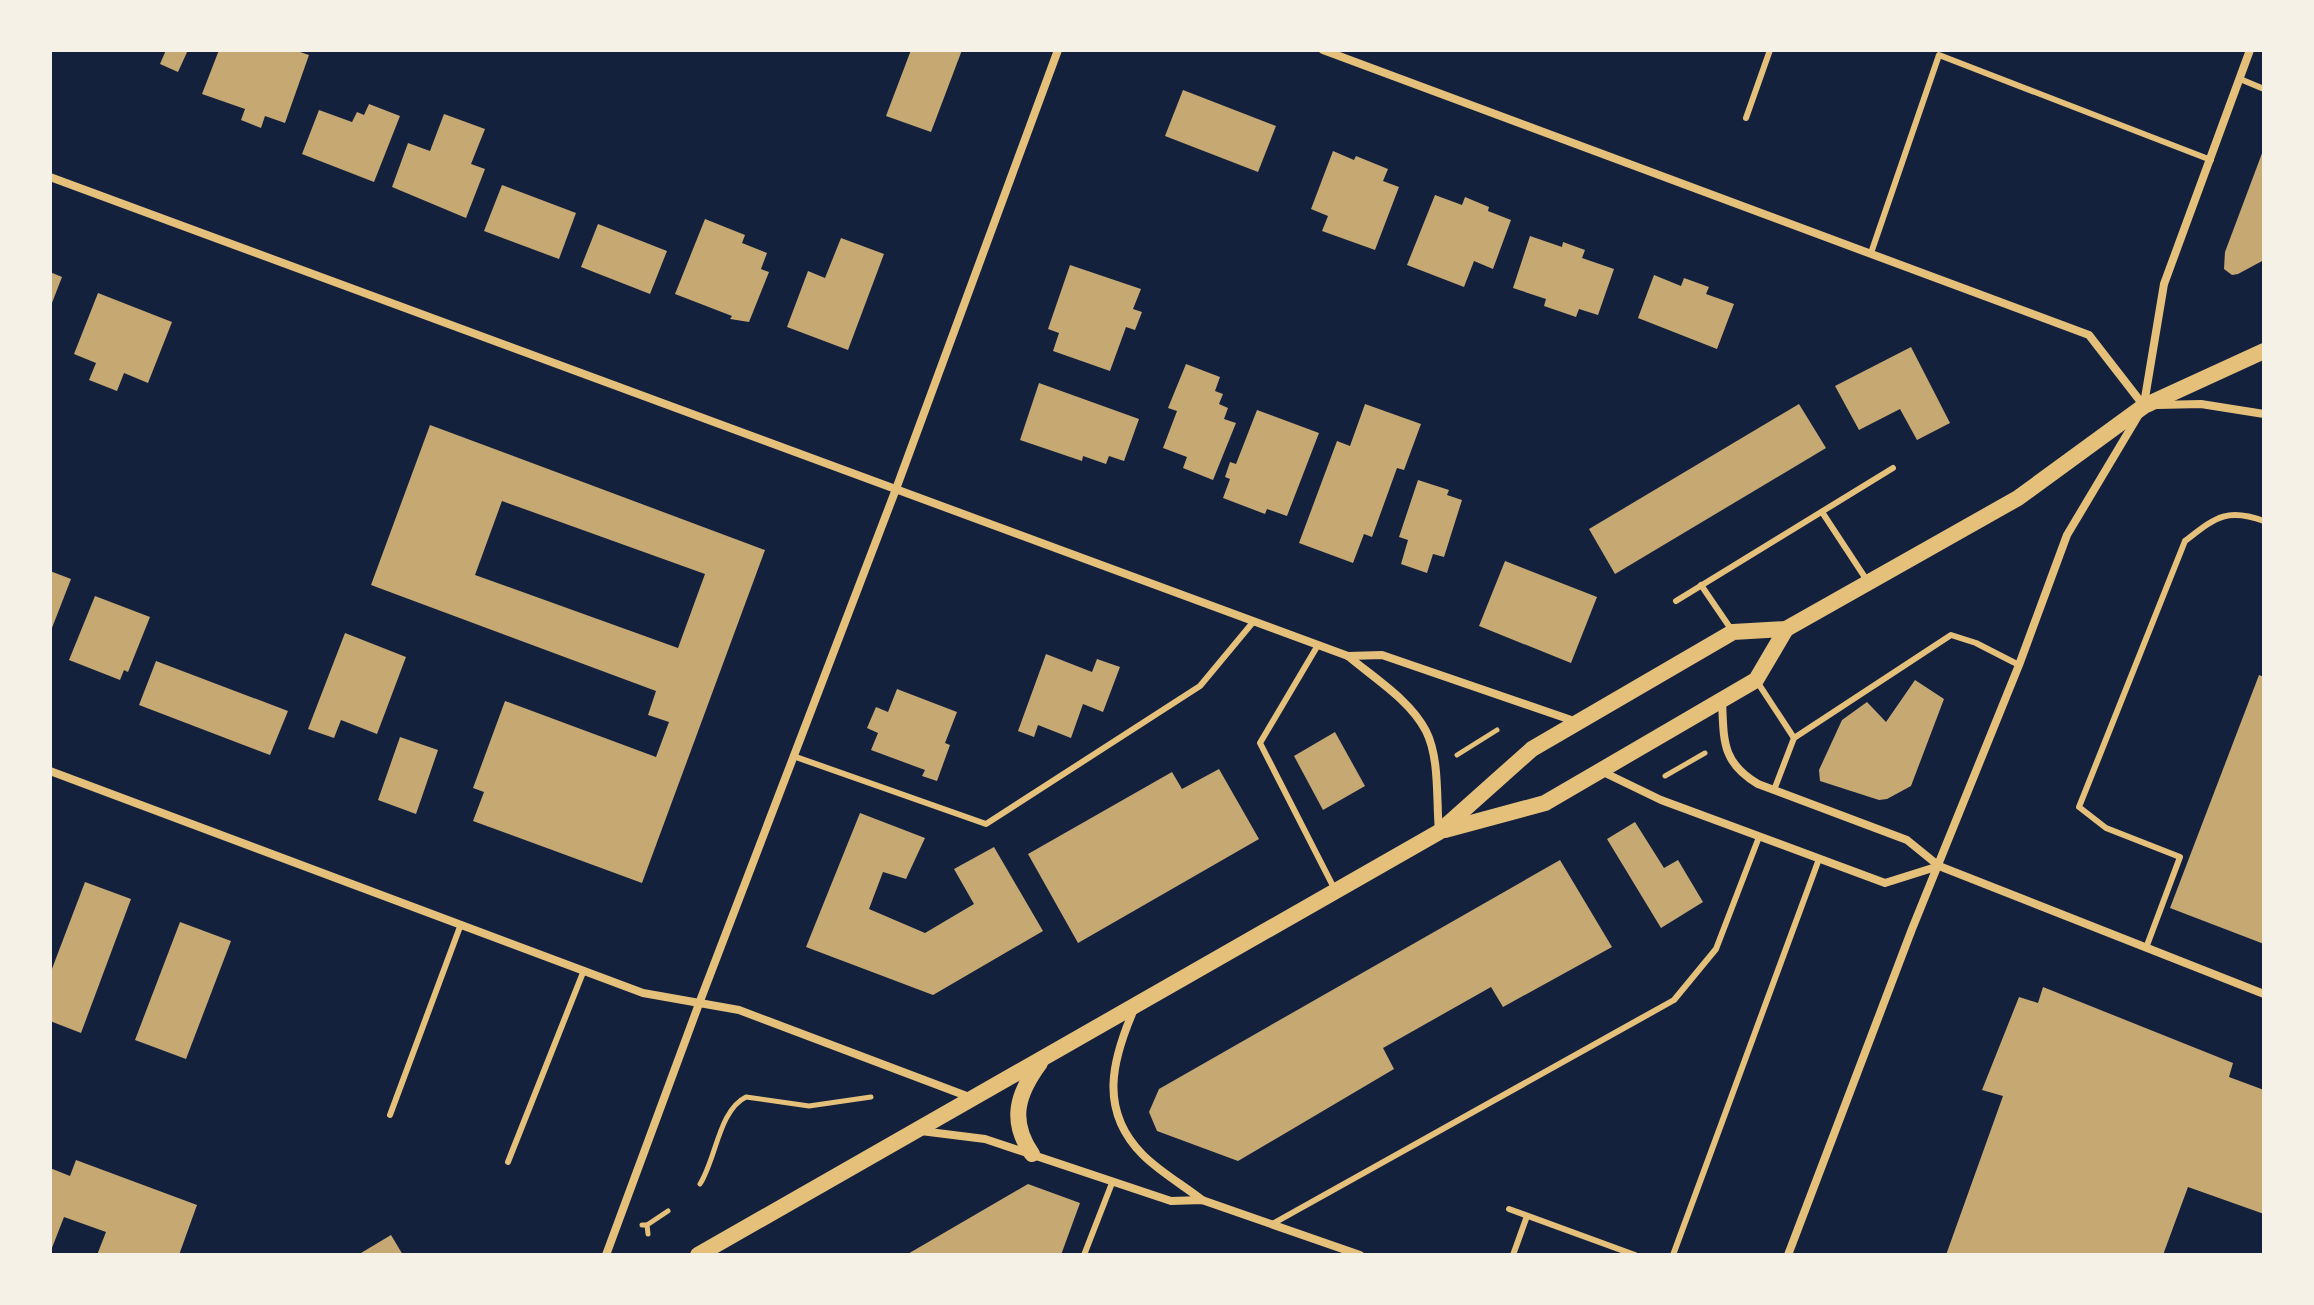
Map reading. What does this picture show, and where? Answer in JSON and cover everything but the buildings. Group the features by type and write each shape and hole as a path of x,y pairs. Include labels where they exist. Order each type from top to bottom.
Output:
{"main road":[{"path":"698,1255 1439,832 1532,749 1733,632 1786,629 2018,498 2144,406 2264,351"},
{"path":"1439,832 1545,803 1601,771 1756,680 1786,629"},
{"path":"1032,1154 1021,1136 1018,1121 1024,1084 1045,1056"}],"street":[{"path":"606,1255 896,489 1058,50"},
{"path":"1323,50 2089,335 2144,406"},
{"path":"1788,1255 2067,535 2144,406 2164,284 2250,50"},
{"path":"50,177 1348,656 1405,704 1426,731 1432,748 1439,832"},
{"path":"2144,406 2201,404 2264,414"},
{"path":"1348,656 1382,655 1578,722"},
{"path":"1722,700 1725,741 1730,759 1745,776 1907,840 1939,866 2264,994"},
{"path":"50,771 643,993 739,1010 972,1098"},
{"path":"1601,771 1650,796 1885,883 1939,866"},
{"path":"1136,1005 1120,1040 1114,1069 1115,1103 1121,1126 1144,1157 1202,1200 1360,1255"},
{"path":"917,1131 985,1139 1171,1201 1202,1200"}],"lane":[{"path":"1746,118 1770,50"},
{"path":"1871,253 1939,55 2211,160"},
{"path":"2240,79 2264,89"},
{"path":"1676,601 1893,468"},
{"path":"1822,512 1868,582"},
{"path":"2146,948 2180,857 2106,828 2079,807 2185,541 2209,522 2227,513 2244,514 2264,521"},
{"path":"1701,585 1733,632"},
{"path":"793,756 986,824 1200,686 1254,621"},
{"path":"1774,790 1794,738 1951,635 1976,643 2019,665"},
{"path":"1318,645 1260,743 1335,891"},
{"path":"1756,680 1794,738"},
{"path":"1274,1223 1674,1000 1716,949 1759,837"},
{"path":"1673,1255 1819,859"},
{"path":"390,1115 461,924"},
{"path":"508,1162 584,970"},
{"path":"1084,1255 1112,1183"},
{"path":"1509,1209 1635,1255"},
{"path":"1513,1255 1527,1216"}],"path":[{"path":"1446,761 1497,730"},
{"path":"1654,783 1712,748"},
{"path":"700,1184 711,1164 726,1118 737,1102 746,1097 809,1106 871,1097"},
{"path":"638,1225 647,1225 668,1211"},
{"path":"647,1225 648,1234"}]}
